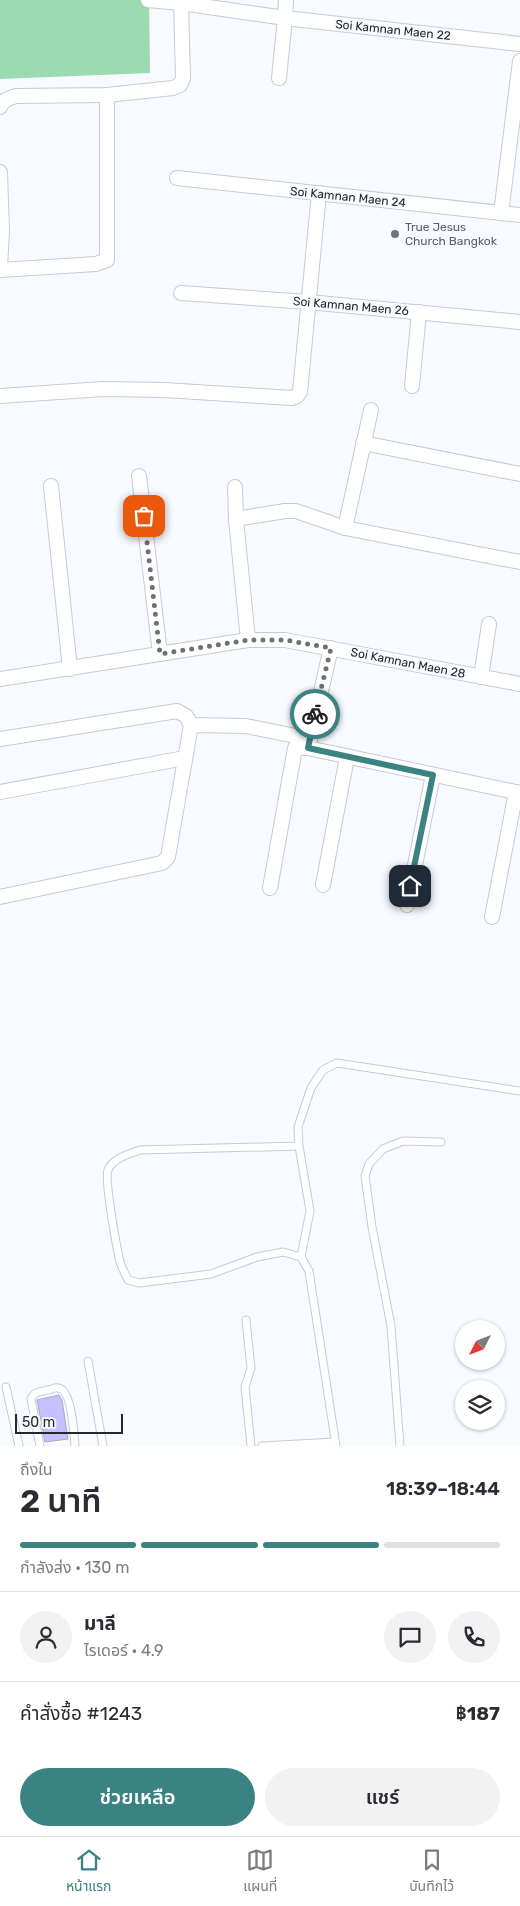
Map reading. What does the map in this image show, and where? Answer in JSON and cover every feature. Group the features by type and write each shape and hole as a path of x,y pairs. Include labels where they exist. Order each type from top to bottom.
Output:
{"street":[{"name":"Soi Kamnan Maen 22","path":"148,0 181,1 285,18 520,44"},
{"path":"279,78 286,0"},
{"path":"0,108 2,102 16,96 107,95 173,88 180,85 183,78 181,1"},
{"path":"501,213 520,61"},
{"path":"0,172 2,232 0,269 96,264 107,260 107,95"},
{"name":"Soi Kamnan Maen 24","path":"177,178 520,215"},
{"path":"0,396 103,389 164,390 292,398 297,396 300,392 319,194"},
{"name":"Soi Kamnan Maen 26","path":"181,293 308,302 520,322"},
{"path":"412,386 419,312"},
{"path":"345,528 371,410"},
{"path":"363,443 520,474"},
{"path":"139,476 160,654"},
{"path":"51,486 70,669"},
{"path":"235,487 236,519 248,640"},
{"path":"236,519 296,511 345,528 520,562"},
{"path":"481,677 489,624"},
{"name":"Soi Kamnan Maen 28","path":"0,680 248,640 285,640 520,684"},
{"path":"309,744 331,648"},
{"path":"0,740 177,711 186,716 192,725 168,857 162,863 0,897"},
{"path":"192,725 246,726 347,757 518,792 492,917"},
{"path":"270,888 293,750 309,744"},
{"path":"323,885 347,757"},
{"path":"0,792 185,758"},
{"path":"406,905 433,775"}],"lane":[{"path":"301,1258 310,1211 299,1146 298,1127 311,1088 323,1070 337,1063 520,1091"},
{"path":"400,1446 391,1326 372,1227 365,1176 369,1164 383,1149 403,1141 441,1142"},
{"path":"262,1446 336,1444 309,1271 301,1258 284,1252 257,1257 211,1274 139,1283 128,1280 120,1262 107,1172 112,1164 124,1156 140,1150 299,1146"},
{"path":"246,1320 252,1368 245,1387 251,1446"},
{"path":"88,1361 102,1446"},
{"path":"6,1387 20,1446"},
{"path":"40,1446 31,1400 33,1395 38,1392 59,1388 69,1398 76,1446"}],"green space":[{"path":"0,0 149,0 150,73 0,79"}],"building":[{"path":"59,1395 62,1400 68,1439 45,1442 37,1400"}],"way so far":[{"path":"144,516 160,654 248,640 285,640 331,648 315,714"}],"place":[{"name":"True Jesus Church Bangkok","path":"395,234"}],"route":[{"path":"315,714 308,748 433,775 410,886"}]}
